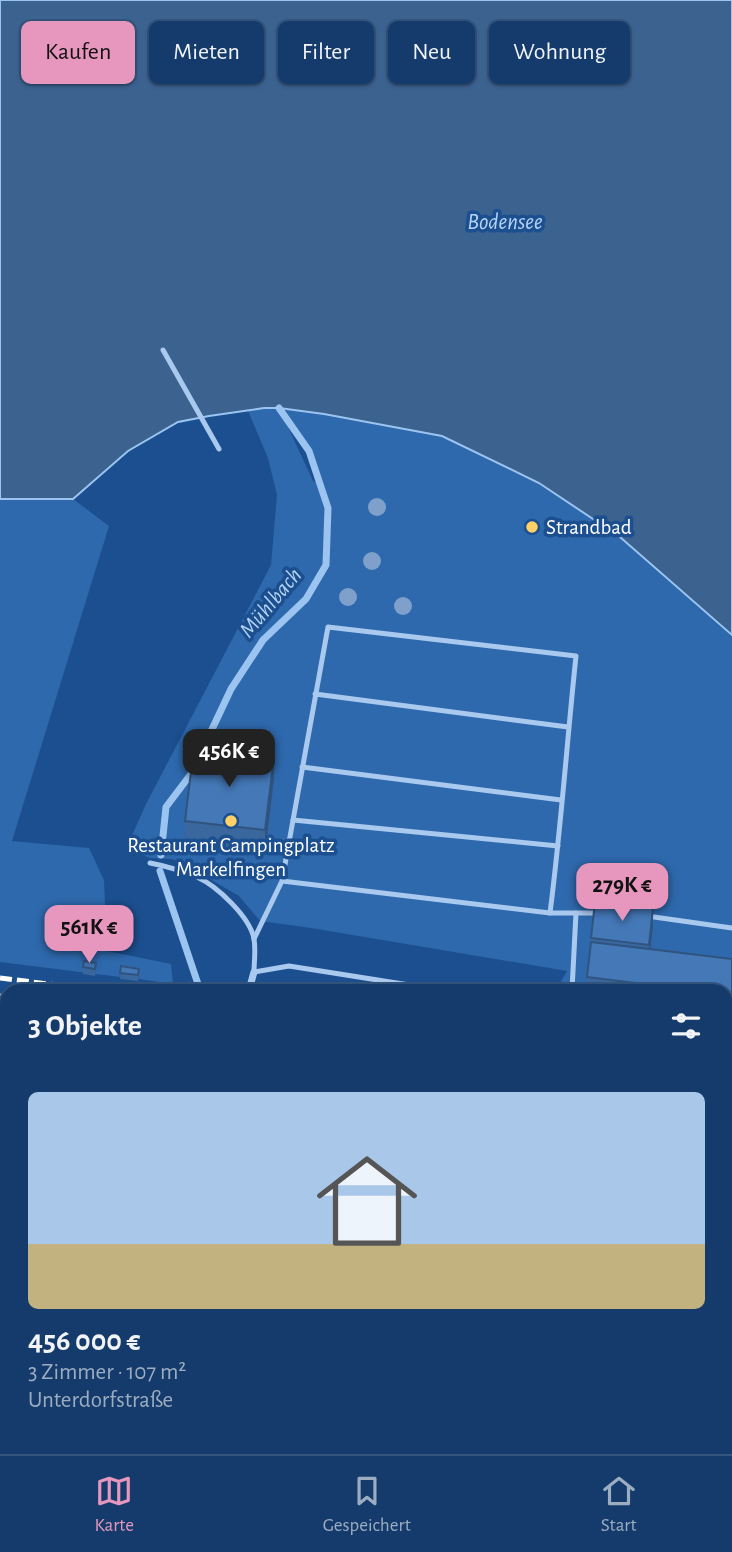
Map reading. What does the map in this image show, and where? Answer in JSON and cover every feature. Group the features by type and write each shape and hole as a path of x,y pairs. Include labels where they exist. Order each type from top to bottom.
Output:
{"street":[{"path":"251,984 254,972"}],"lane":[{"path":"163,349 219,449"},
{"path":"254,939 282,881 328,627 576,656 550,913"},
{"path":"315,694 568,727"},
{"path":"302,767 561,800"},
{"path":"293,820 558,846"},
{"path":"150,863 200,878 243,915 254,939 254,972 289,967 401,984"},
{"path":"282,881 550,913 600,913"},
{"path":"572,984 576,913"},
{"path":"638,915 732,928"}],"shaded area":[{"path":"279,408 442,436 539,483 620,537 732,635 732,984 559,984 567,971 260,921 239,896 203,875 172,859 150,858 126,849 146,804 271,565 277,495 268,458 248,411","holes":["282,414 309,451 320,484 313,481"]},
{"path":"0,499 73,499 109,526 12,841 89,848 104,880 107,951 171,964 173,984 139,979 139,974 121,972 120,977 0,962"}],"water":[{"name":"Bodensee","path":"0,0 732,0 732,635 620,537 539,483 442,436 324,414 264,408 178,422 128,451 73,499 0,499"}],"building":[{"path":"194,747 274,757 265,830 185,821"},
{"path":"595,902 653,908 649,945 591,938"},
{"path":"591,942 732,959 732,984 644,984 587,977"},
{"path":"84,961 96,963 95,969 83,967"},
{"path":"121,966 139,969 138,975 120,973"}],"waterway":[{"name":"Mühlbach","path":"161,855 166,807 191,774 231,689 263,640 306,599 326,565 328,508 309,451 279,408"},
{"name":"Mühlbach","path":"160,871 198,984"}],"railway":[{"path":"0,978 48,984"}],"place":[{"name":"Strandbad","path":"532,527"},
{"name":"Restaurant Campingplatz Markelfingen","path":"231,821"}]}
